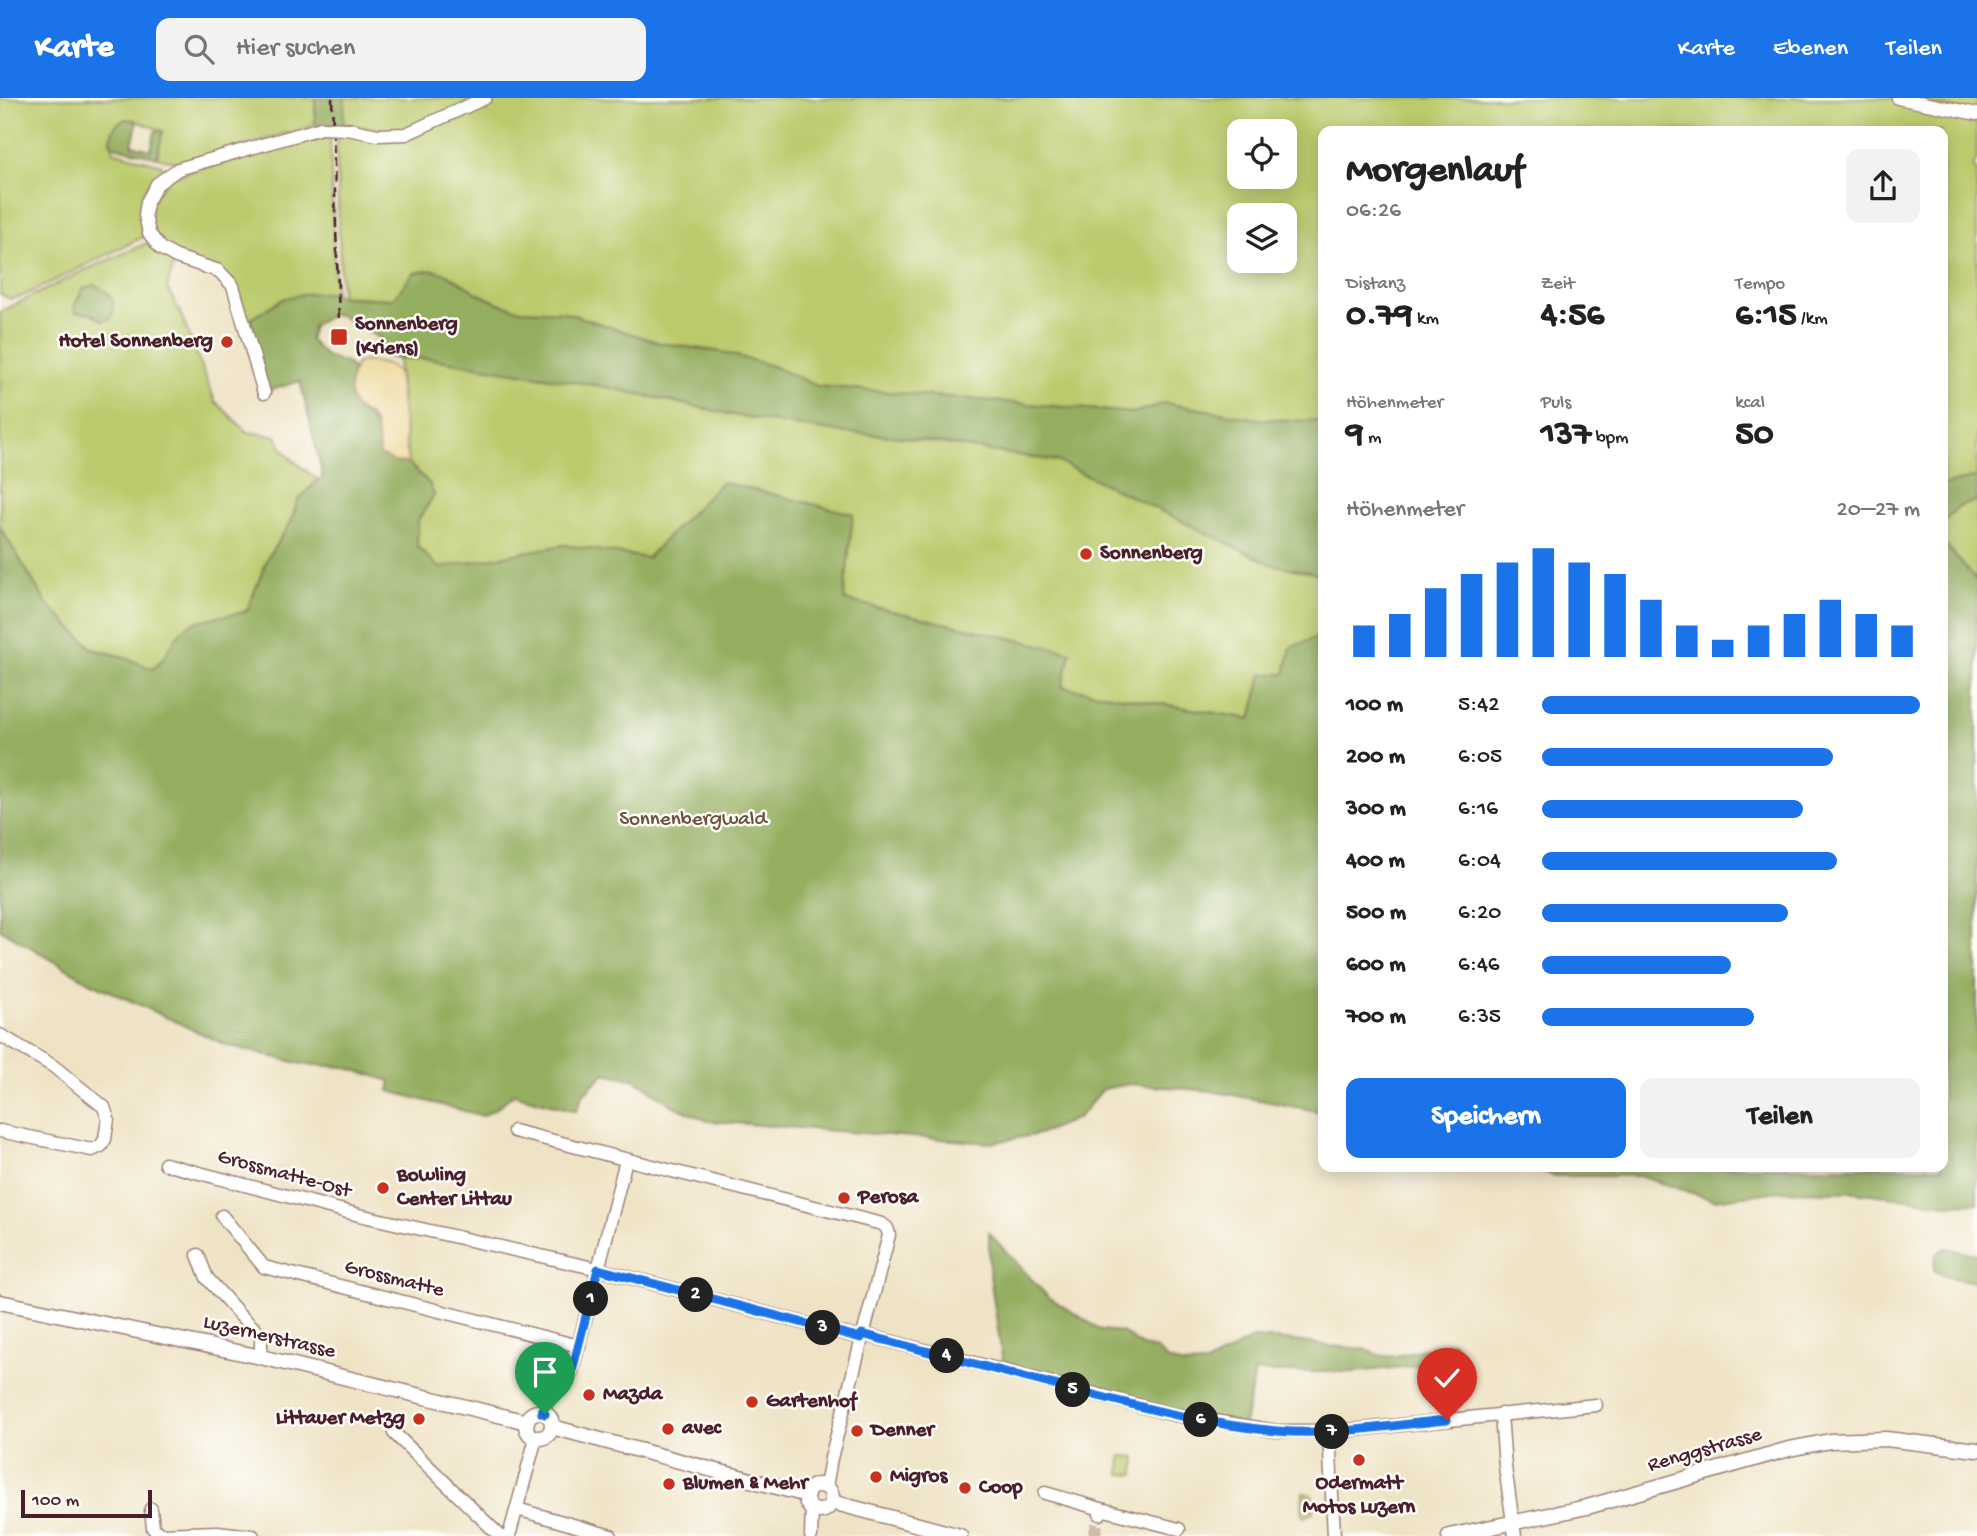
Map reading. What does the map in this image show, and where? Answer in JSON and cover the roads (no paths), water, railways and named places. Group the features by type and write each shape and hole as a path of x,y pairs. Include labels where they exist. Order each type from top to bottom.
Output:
{"main road":[{"name":"Luzernerstrasse","path":"0,1302 261,1357 527,1422"},
{"path":"534,1413 542,1413 550,1419 552,1427 545,1437 536,1438 529,1433 527,1422 534,1413"},
{"path":"552,1427 819,1498 915,1530 960,1536"},
{"name":"Renggstrasse","path":"1449,1536 1514,1530 1789,1449 1830,1441 1886,1439 1977,1450"}],"street":[{"path":"264,393 233,286 219,271 176,257 155,243 146,225 147,202 157,184 178,169 321,128 378,135 406,134 485,98"},
{"path":"1898,98 1977,114"},
{"path":"0,1035 53,1066 104,1107 108,1119 105,1139 96,1150 0,1131"},
{"path":"514,1131 882,1224 887,1228 889,1235 811,1535"},
{"path":"542,1413 547,1396 572,1371 626,1160"},
{"name":"Grossmatte-Ost","path":"165,1164 359,1215 598,1269"},
{"name":"Grossmatte","path":"222,1216 264,1267 579,1346"},
{"path":"198,1255 208,1278 261,1335 261,1357"},
{"path":"598,1269 1175,1415 1278,1431 1329,1432 1596,1405"},
{"path":"1501,1414 1514,1530"},
{"path":"1329,1432 1334,1536"},
{"path":"394,1433 500,1536"},
{"path":"509,1536 536,1438"},
{"path":"1045,1493 1101,1511 1179,1529"},
{"path":"151,1509 153,1528 160,1534 217,1532 253,1536"},
{"path":"517,1509 611,1536"}],"tunnel":[{"path":"1094,1536 1100,1514"}],"railway":[{"path":"332,98 339,322"}],"place":[{"name":"Sonnenberg (Kriens)","path":"339,337"},
{"name":"Hotel Sonnenberg","path":"227,342"},
{"name":"Sonnenberg","path":"1086,554"},
{"name":"Bowling Center Littau","path":"383,1188"},
{"name":"Perosa","path":"844,1198"},
{"name":"Mazda","path":"589,1395"},
{"name":"Gartenhof","path":"752,1402"},
{"name":"Littauer Metzg","path":"419,1419"},
{"name":"avec","path":"668,1429"},
{"name":"Denner","path":"857,1431"},
{"name":"Odermatt Motos Luzern","path":"1359,1460"},
{"name":"Migros","path":"876,1477"},
{"name":"Blumen & Mehr","path":"669,1484"},
{"name":"Coop","path":"965,1488"}],"park label":[{"name":"Sonnenbergwald","path":"693,820"}]}
